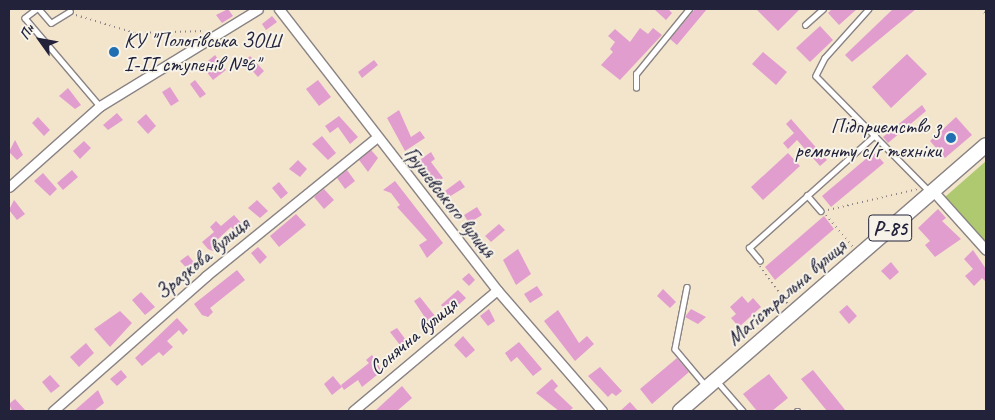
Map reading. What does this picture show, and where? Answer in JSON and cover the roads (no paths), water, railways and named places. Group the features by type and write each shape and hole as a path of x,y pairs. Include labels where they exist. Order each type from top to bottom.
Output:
{"main road":[{"name":"Магістральна вулиця","path":"680,411 860,255 927,191 986,145"}],"street":[{"path":"9,187 100,106 214,34 258,9"},
{"name":"Грушевського вулиця","path":"279,9 497,290 602,411"},
{"name":"Зразкова вулиця","path":"54,411 206,276 377,137"},
{"path":"927,191 986,250"},
{"name":"Сонячна вулиця","path":"353,411 497,290"}],"lane":[{"path":"70,10 50,23 38,9 25,18 100,106"},
{"path":"636,88 636,74 689,9"},
{"path":"806,25 823,9"},
{"path":"869,9 825,58 816,76 927,191"},
{"path":"760,261 749,248 874,135"},
{"path":"808,195 821,211"},
{"path":"688,287 675,349 743,411"}],"place":[{"name":"КУ \"Пологівська ЗОШ І-ІІ ступенів №6\"","path":"114,52"},
{"name":"Підприємство з ремонту с/г техніки","path":"951,138"}]}
